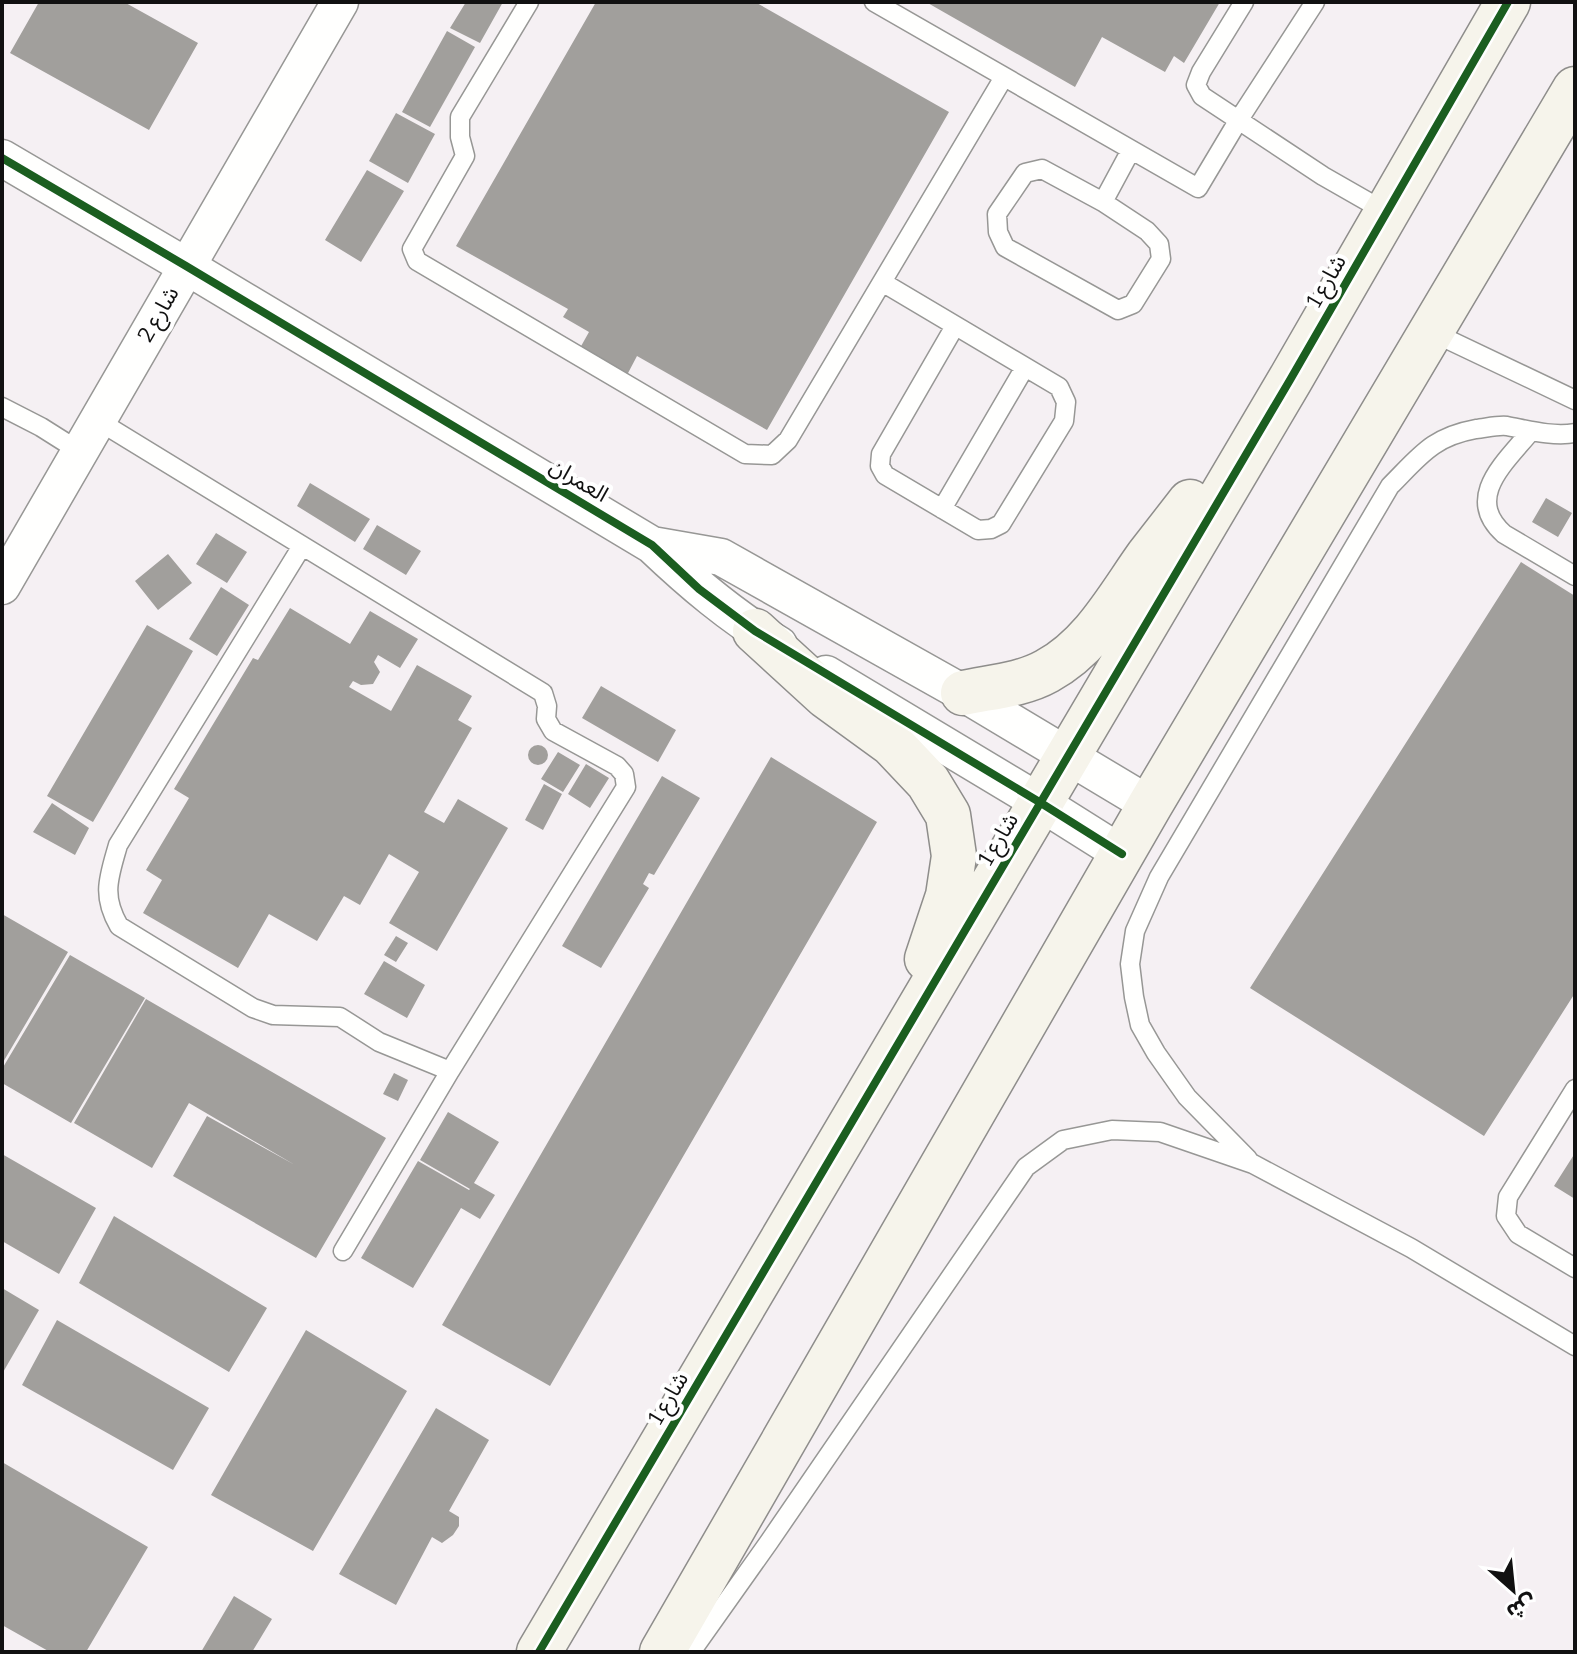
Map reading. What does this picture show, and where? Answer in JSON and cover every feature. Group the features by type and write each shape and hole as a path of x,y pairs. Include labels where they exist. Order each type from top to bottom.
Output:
{"street":[{"name":"شارع 2","path":"2,586 11,548 79,451 340,2"},
{"name":"شارع 1","path":"539,1652 1290,380 1508,2"},
{"path":"662,1652 1150,805 1575,89"},
{"name":"العمران","path":"2,158 652,545 699,589 755,631 1122,854"},
{"path":"963,693 1022,682 1047,671 1076,651 1097,629 1149,555 1290,380"},
{"name":"العمران","path":"652,545 721,557 963,693 1150,805"},
{"path":"755,631 826,696 892,744 928,782 948,815 954,856 948,896 902,1038"}],"lane":[{"path":"529,2 460,117 460,137 465,156 412,249 417,261 745,454 772,455 788,440 1004,77"},
{"path":"874,2 1198,188 1315,2"},
{"path":"1244,2 1201,72 1196,85 1202,96 1323,176 1386,212"},
{"path":"1103,202 1131,150"},
{"path":"1042,169 1103,202 1147,231 1159,244 1161,259 1133,304 1118,310 1005,247 998,232 997,214 1025,173 1042,169"},
{"path":"882,282 1059,387 1066,402 1064,421 1001,524 991,529 978,530 885,475 880,466 881,454 955,326"},
{"path":"1432,332 1575,400"},
{"path":"942,509 1025,367"},
{"path":"2,407 79,451"},
{"path":"97,420 543,693 547,706 546,719 553,731 617,766 624,774 626,787 343,1251"},
{"path":"1253,1164 1187,1097 1140,1025 1130,964 1135,931 1159,877 1390,486 1431,445 1457,433 1502,425 1531,431 1575,433"},
{"path":"1531,431 1487,490 1488,514 1504,534 1575,576"},
{"path":"302,546 118,845 107,896 112,914 119,926 253,1008 273,1015 340,1017 379,1042 450,1071"},
{"path":"1575,1089 1508,1197 1506,1216 1518,1234 1575,1268"},
{"path":"691,1652 1026,1167 1063,1140 1112,1130 1160,1132 1253,1164 1411,1248 1575,1346"}],"shaded area":[{"path":"2,2 1575,2 1575,1652 2,1652"}],"building":[{"path":"39,2 124,2 198,43 149,130 10,53"},
{"path":"466,2 503,2 480,43 450,28"},
{"path":"596,2 755,2 949,112 767,430 637,356 627,375 580,348 589,332 563,317 568,309 456,246"},
{"path":"926,2 1220,2 1184,63 1174,56 1165,72 1102,37 1075,87"},
{"path":"447,31 475,47 430,127 402,112"},
{"path":"396,113 435,134 408,183 369,161"},
{"path":"367,170 404,191 361,262 325,240"},
{"path":"310,483 370,519 355,542 297,506"},
{"path":"1546,498 1572,513 1558,537 1532,522"},
{"path":"377,525 421,551 406,575 363,549"},
{"path":"216,533 247,552 227,583 196,564"},
{"path":"168,554 192,583 158,610 135,581"},
{"path":"1521,562 1575,596 1575,993 1484,1136 1250,988"},
{"path":"221,587 249,605 217,656 189,639"},
{"path":"290,608 350,644 370,611 418,639 400,668 378,655 374,662 380,672 373,684 361,685 353,681 349,687 391,711 417,665 472,696 458,720 472,728 424,812 444,823 458,799 508,828 437,951 389,923 419,872 389,854 360,905 344,896 317,941 269,914 238,968 143,913 162,880 146,870 189,798 174,789 253,658 258,660"},
{"path":"147,625 193,651 93,822 47,796"},
{"path":"601,686 676,730 658,762 582,718"},
{"path":"534,745 542,745 548,755 542,765 534,765 528,759 528,751"},
{"path":"558,752 580,765 563,792 541,779"},
{"path":"771,757 877,822 550,1386 442,1325"},
{"path":"586,764 609,778 590,808 568,794"},
{"path":"662,776 700,798 654,875 649,873 643,884 649,888 601,968 562,946"},
{"path":"544,784 562,794 543,830 525,820"},
{"path":"52,803 89,828 75,855 33,832"},
{"path":"2,914 68,952 2,1064"},
{"path":"396,936 408,943 396,962 384,955"},
{"path":"70,955 145,998 71,1123 2,1083 2,1069"},
{"path":"384,961 425,985 407,1018 364,994"},
{"path":"146,999 386,1138 316,1258 173,1176 207,1116 295,1165 189,1103 152,1168 74,1123"},
{"path":"394,1073 408,1080 398,1101 383,1094"},
{"path":"448,1112 499,1142 474,1183 495,1195 480,1219 461,1208 413,1288 361,1258 418,1161 470,1189 420,1160"},
{"path":"1575,1153 1575,1199 1554,1186"},
{"path":"2,1154 96,1208 59,1274 2,1241"},
{"path":"114,1216 267,1308 229,1372 79,1283"},
{"path":"2,1288 39,1310 2,1374"},
{"path":"57,1320 209,1408 173,1470 22,1385"},
{"path":"306,1330 407,1391 313,1551 211,1495"},
{"path":"436,1408 489,1440 449,1511 459,1517 459,1526 442,1543 432,1537 396,1605 339,1574"},
{"path":"2,1462 148,1547 86,1652 50,1652 2,1625"},
{"path":"234,1596 272,1619 252,1652 201,1652"}],"cycle path":[{"path":"539,1652 1290,380 1508,2"},
{"path":"2,158 652,545 699,589 755,631 1122,854"}]}
